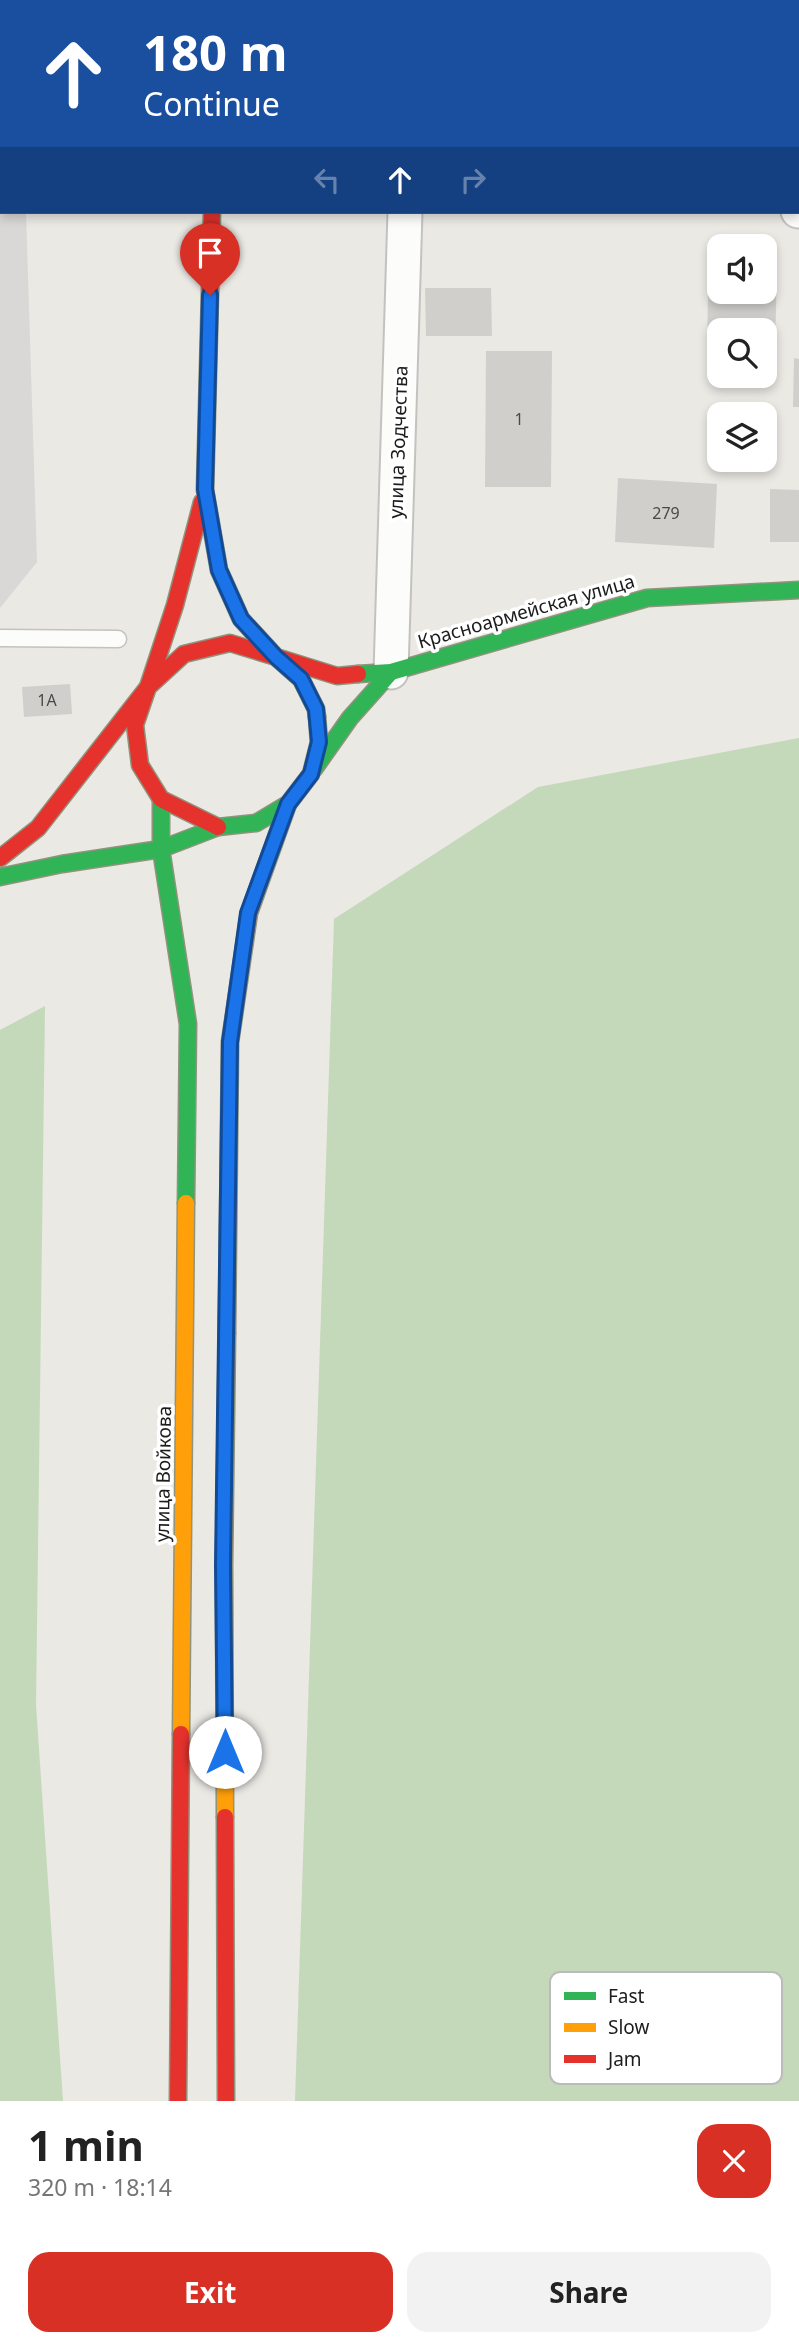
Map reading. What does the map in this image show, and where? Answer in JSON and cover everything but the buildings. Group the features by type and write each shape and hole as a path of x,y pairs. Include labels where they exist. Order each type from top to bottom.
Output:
{"main road":[{"path":"212,214 205,489 219,570 241,619 276,657 301,679 316,709 319,742 311,774"},
{"path":"205,489 175,605 135,725 140,765 161,799 218,827"},
{"name":"Красноармейская улица","path":"276,657 337,676 391,671 647,598 799,590"},
{"path":"0,858 38,828 149,687 184,654 230,643 276,657"},
{"path":"226,2101 223,1565 230,1042 248,913 288,804 350,718 391,671"},
{"name":"улица Войкова","path":"161,799 161,849 188,1024 178,2101"},
{"path":"0,877 62,864 161,849 218,827 256,823 288,804"}],"street":[{"name":"улица Зодчества","path":"391,671 405,214"}],"lane":[{"path":"0,638 118,639"}],"shaded area":[{"path":"0,214 26,214 37,562 0,608"}],"green space":[{"path":"799,738 799,2101 295,2101 334,919 538,787"},
{"path":"45,1006 36,1705 63,2101 0,2101 0,1030"}],"traffic: fast":[{"path":"358,674 391,672 647,598 799,590"},
{"path":"314,769 350,718 391,672"},
{"path":"0,877 62,864 161,849 218,827 256,823 288,804 311,774 319,742 317,717"},
{"path":"161,799 161,849 188,1024 186,1203"}],"traffic: slow":[{"path":"181,1734 186,1203"},
{"path":"225,1817 227,1333"}],"traffic: jam":[{"path":"212,214 205,490 219,570 241,619 276,657 337,676 358,674"},
{"path":"0,858 38,828 148,687 175,605 202,502"},
{"path":"218,827 161,799 140,765 135,725 148,687 184,654 230,643 276,657 301,679 316,709 317,717"},
{"path":"227,1333 230,1042 249,913 288,804"},
{"path":"178,2101 181,1734"},
{"path":"225,1817 226,2101"}],"route":[{"path":"210,295 205,489 219,570 241,619 276,657 301,679 316,709 319,742 311,774 288,804 248,913 230,1042 223,1565 225,1752"}]}
